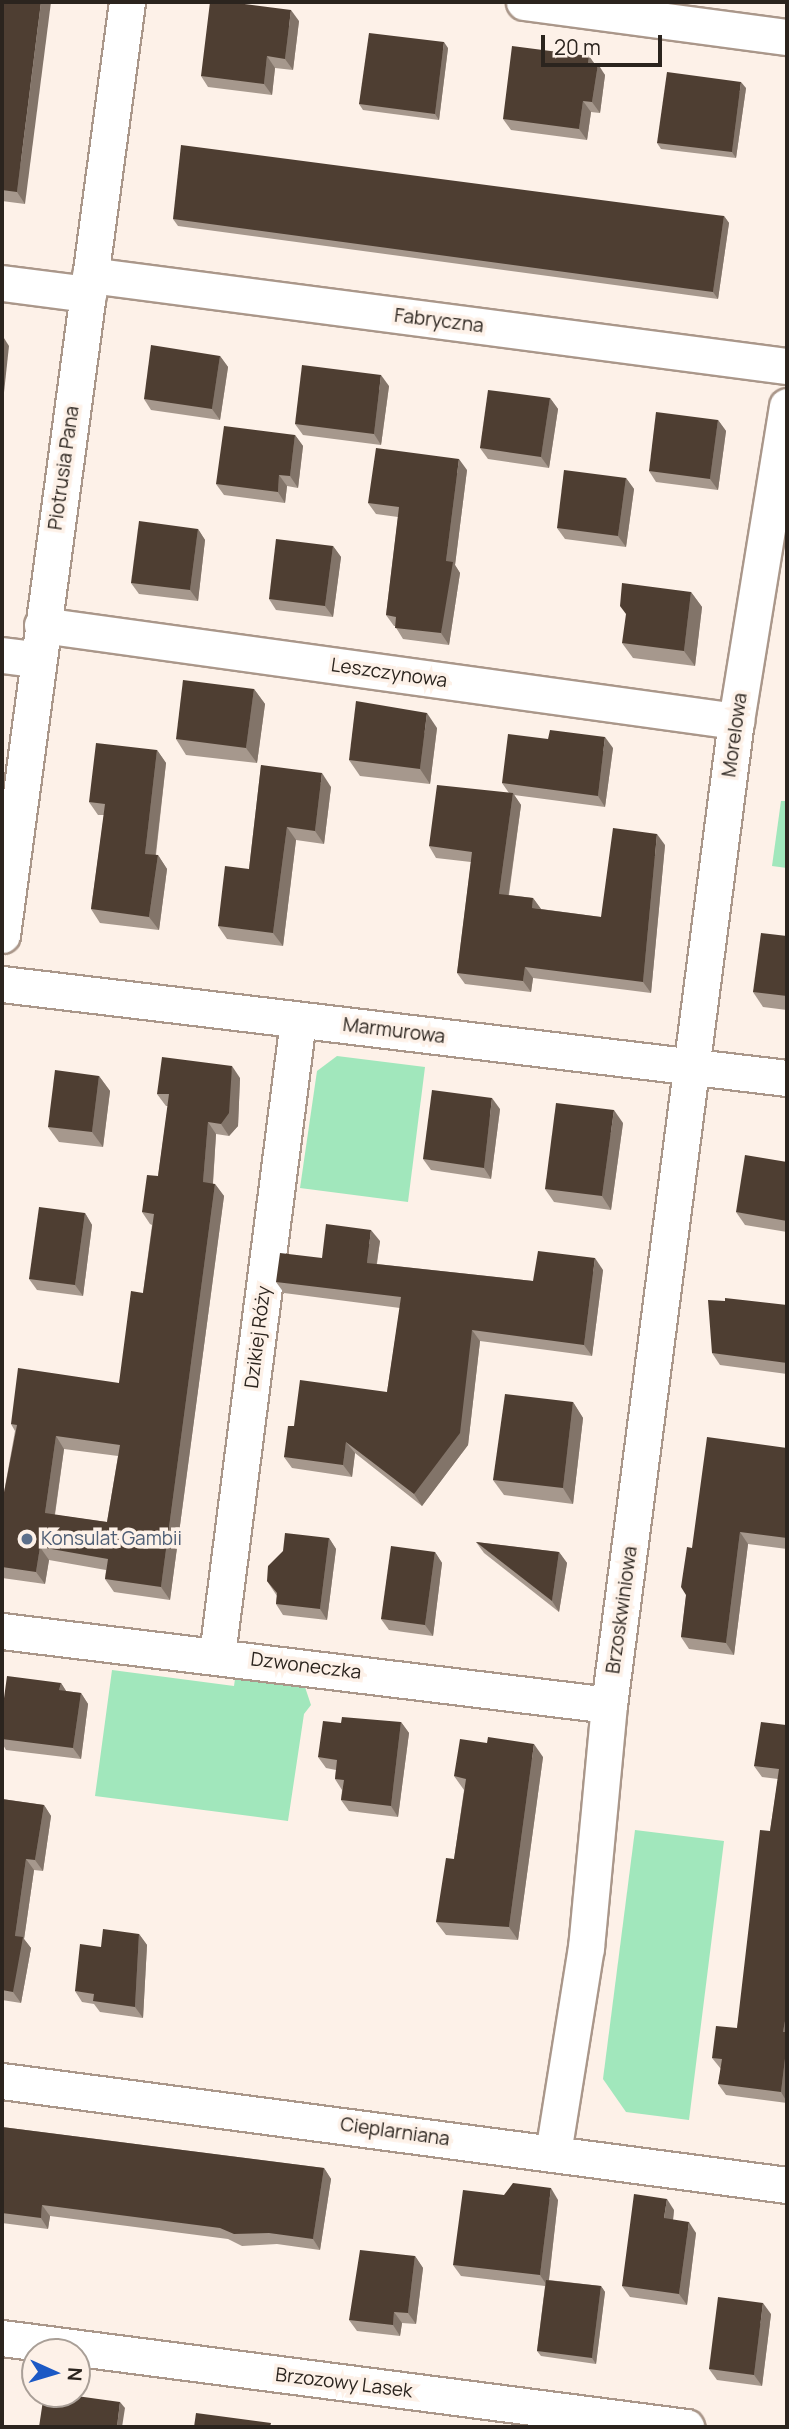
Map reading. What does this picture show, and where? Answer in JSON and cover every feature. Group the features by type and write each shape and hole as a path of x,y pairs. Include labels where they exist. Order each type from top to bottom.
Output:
{"street":[{"name":"Piotrusia Pana","path":"2,935 127,2"},
{"path":"524,2 787,37"},
{"name":"Fabryczna","path":"2,283 89,285 787,366"},
{"name":"Morelowa","path":"694,1066 736,721 787,406"},
{"name":"Leszczynowa","path":"42,625 736,721"},
{"path":"2,655 37,659"},
{"name":"Marmurowa","path":"2,984 787,1078"},
{"name":"Dzikiej Róży","path":"217,1655 298,1020"},
{"name":"Brzoskwiniowa","path":"554,2153 586,1948 609,1705 694,1066"},
{"name":"Dzwoneczka","path":"2,1631 217,1655 609,1705"},
{"name":"Cieplarniana","path":"2,2081 787,2185"},
{"name":"Brzozowy Lasek","path":"2,2338 686,2427"}],"green space":[{"path":"781,801 787,801 787,868 772,866"},
{"path":"337,1056 425,1067 408,1202 300,1188 317,1071"},
{"path":"112,1670 234,1686 235,1679 305,1687 311,1705 304,1714 288,1821 95,1796"},
{"path":"635,1830 724,1841 689,2120 626,2112 603,2079"}],"building":[{"path":"2,2 41,2 17,192 2,190"},
{"path":"210,2 291,10 285,59 267,56 264,84 201,76"},
{"path":"369,33 444,42 435,114 359,104"},
{"path":"512,46 589,56 588,63 598,64 592,102 583,101 579,129 503,119"},
{"path":"667,72 741,82 732,152 657,143"},
{"path":"181,145 724,216 713,292 173,219"},
{"path":"151,345 220,356 212,409 144,399"},
{"path":"302,365 381,375 374,434 295,424"},
{"path":"488,390 550,398 541,457 480,448"},
{"path":"656,412 718,420 710,479 649,471"},
{"path":"224,426 295,435 290,476 279,475 278,492 216,484"},
{"path":"376,448 459,459 446,561 453,562 441,633 395,628 396,617 386,615 399,507 368,503"},
{"path":"564,470 626,478 618,536 557,528"},
{"path":"139,521 198,529 190,590 131,583"},
{"path":"276,539 333,546 325,606 269,599"},
{"path":"622,583 691,592 684,651 622,643 626,614 620,606"},
{"path":"183,680 254,689 246,748 176,739"},
{"path":"356,701 427,713 420,769 349,760"},
{"path":"550,730 605,737 598,796 502,783 508,734 548,739"},
{"path":"96,743 157,750 145,854 158,855 149,917 91,909 105,804 89,802"},
{"path":"261,765 322,773 315,831 287,827 273,933 218,926 225,866 249,869"},
{"path":"437,785 513,793 499,894 533,898 532,908 601,917 613,828 657,834 643,982 525,967 523,981 457,973 472,852 429,846"},
{"path":"761,933 787,936 787,996 753,992"},
{"path":"162,1057 232,1066 229,1113 221,1124 208,1122 203,1182 215,1184 161,1587 105,1579 108,1559 40,1547 36,1572 2,1567 2,1503 17,1425 11,1424 18,1368 119,1383 131,1291 143,1293 154,1214 142,1212 147,1175 158,1176 169,1094 157,1094","holes":["56,1436 120,1445 107,1522 45,1513"]},
{"path":"55,1070 99,1076 92,1132 48,1127"},
{"path":"432,1090 492,1098 484,1168 423,1159"},
{"path":"556,1103 614,1110 602,1196 545,1189"},
{"path":"745,1155 787,1162 787,1221 736,1212"},
{"path":"39,1207 85,1213 75,1285 29,1279"},
{"path":"326,1224 371,1230 367,1263 533,1281 538,1251 595,1258 584,1345 472,1330 460,1433 414,1494 346,1442 343,1465 284,1457 288,1426 294,1426 300,1380 387,1392 401,1297 276,1282 280,1253 322,1258"},
{"path":"725,1298 787,1305 787,1363 712,1353 708,1300 725,1301"},
{"path":"505,1394 573,1402 563,1488 493,1480"},
{"path":"707,1437 787,1448 787,1538 740,1532 726,1643 681,1637 686,1595 681,1587 687,1547 692,1548"},
{"path":"285,1533 329,1538 320,1609 276,1604 277,1593 267,1581 268,1566 283,1551"},
{"path":"476,1542 559,1552 552,1601"},
{"path":"391,1546 435,1552 425,1625 381,1619"},
{"path":"7,1676 61,1683 59,1690 81,1693 73,1748 2,1739"},
{"path":"787,1716 787,2010 783,2032 787,2032 787,2042 781,2092 718,2084 722,2059 712,2058 716,2026 737,2028 760,1830 770,1831 779,1769 754,1766 761,1722 786,1725"},
{"path":"342,1717 401,1722 391,1806 341,1800 344,1780 335,1779 337,1760 318,1757 323,1721 341,1723"},
{"path":"488,1737 534,1744 509,1927 436,1922 446,1858 454,1859 466,1779 454,1776 460,1739 487,1743"},
{"path":"2,1799 44,1805 35,1860 26,1859 15,1936 23,1937 13,1992 2,1990"},
{"path":"103,1929 139,1934 135,2007 93,2001 94,1994 75,1991 80,1944 101,1947"},
{"path":"2,2127 324,2168 313,2239 269,2233 234,2234 220,2228 42,2205 41,2218 2,2213"},
{"path":"513,2183 551,2188 540,2275 453,2265 463,2190 504,2195"},
{"path":"634,2194 667,2199 664,2218 689,2222 679,2294 622,2286"},
{"path":"360,2250 415,2256 408,2313 394,2312 393,2325 349,2320"},
{"path":"546,2280 601,2286 592,2358 537,2351"},
{"path":"718,2297 763,2303 754,2375 709,2369"},
{"path":"91,2398 120,2402 117,2427 39,2427 42,2408 91,2408"},
{"path":"196,2413 271,2423 270,2427 194,2427"}],"place":[{"name":"Konsulat Gambii","path":"27,1539"}]}
